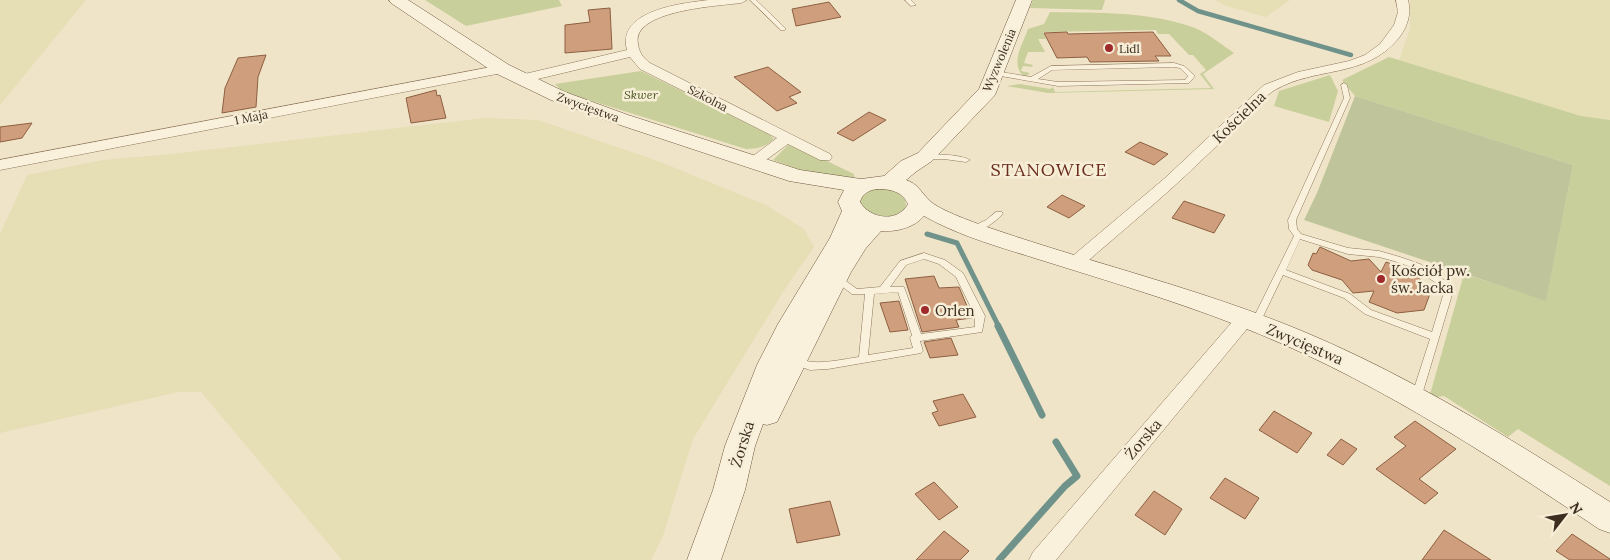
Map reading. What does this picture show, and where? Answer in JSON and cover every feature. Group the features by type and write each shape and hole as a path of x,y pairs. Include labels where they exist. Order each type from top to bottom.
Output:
{"main road":[{"name":"Zwycięstwa","path":"397,0 502,69 545,91 593,110 797,176 855,200"},
{"name":"Wyzwolenia","path":"907,199 922,169 925,158 988,90 1024,0"},
{"path":"877,182 907,199 894,224 875,223 859,217 855,200 877,182"},
{"name":"Zwycięstwa","path":"907,199 948,228 971,230 1250,321 1343,360 1416,398 1490,441 1610,519"},
{"name":"Żorska","path":"785,357 791,324 837,246 855,200"},
{"name":"Żorska","path":"704,560 729,490 740,446 785,357 858,243 875,223"}],"street":[{"path":"521,79 634,52 631,35 634,27 662,6 742,0"},
{"name":"Kościelna","path":"1075,263 1177,176 1268,88 1289,79 1342,68 1375,55 1384,48 1401,25 1404,4 1402,0"},
{"name":"Szkolna","path":"634,52 638,60 645,66 825,157"},
{"name":"1 Maja","path":"0,165 502,69"},
{"path":"754,162 787,138"},
{"name":"Żorska","path":"1041,560 1250,321"}],"lane":[{"path":"753,0 783,29"},
{"path":"995,73 1058,84 1187,82 1192,76 1182,67 1174,65 1051,68 1033,79"},
{"path":"1344,85 1347,98 1292,220 1293,229 1298,236 1348,251 1378,254 1417,266 1450,288 1416,398"},
{"path":"925,158 952,157 966,160"},
{"path":"971,230 989,222 1000,214"},
{"path":"1250,321 1281,271 1298,236"},
{"path":"882,291 903,263 924,256 942,262 960,275 980,316 979,330 915,338"},
{"path":"1281,271 1347,296 1368,312 1435,337"},
{"path":"785,357 810,366 918,351 915,338 917,335 901,290 855,292 836,278"},
{"path":"863,360 870,291"}],"shaded area":[{"path":"0,0 86,0 0,105"},
{"path":"1215,0 1290,0 1266,17 1226,6"},
{"path":"1410,0 1610,0 1610,120 1581,116 1399,60 1410,29"},
{"path":"485,118 538,120 658,161 766,205 804,229 814,247 783,292 693,439 663,536 651,560 342,560 201,392 178,392 0,433 0,234 27,175 103,160"}],"green space":[{"path":"425,0 559,0 562,6 466,26"},
{"path":"1033,0 1105,0 1102,10 1030,8"},
{"path":"1050,12 1124,14 1160,18 1200,30 1234,53 1203,74 1214,89 1048,93 1007,86 1020,84 1050,89 1053,87 1055,92 1211,88 1200,74 1206,70 1193,55 1189,55 1169,34 1158,34 1156,30 1043,32 1046,39 1038,39 1045,52 1028,52 1024,63 1033,65 1032,67 1023,66 1021,71 1030,73 1027,76 1023,76 1019,71 1018,59 1028,29 1044,24"},
{"path":"1389,57 1581,116 1610,120 1610,486 1518,429 1508,437 1444,396 1429,398 1464,274 1546,300 1573,165 1355,96 1342,80"},
{"name":"Skwer","path":"641,71 768,133 774,139 761,147 746,149 563,92 555,84"},
{"path":"1330,75 1338,91 1329,122 1274,106 1279,91"},
{"path":"1355,96 1573,165 1546,301 1304,220 1317,193"},
{"path":"788,145 808,152 854,174 854,178 823,176 773,160"},
{"path":"879,188 894,190 905,197 906,207 896,215 890,216 879,215 861,208 859,199 866,191"}],"building":[{"path":"829,2 841,17 796,26 792,9"},
{"path":"610,8 612,49 565,53 565,25 590,22 588,10"},
{"name":"Lidl","path":"1067,32 1068,34 1153,32 1171,56 1155,56 1159,61 1090,62 1087,57 1057,58 1044,33"},
{"path":"266,55 258,77 256,107 222,113 225,88 238,58"},
{"path":"768,67 801,92 789,97 797,103 777,111 734,77"},
{"path":"436,90 437,96 440,95 446,118 411,123 406,98"},
{"path":"869,112 886,120 853,141 837,133"},
{"path":"32,123 22,138 0,142 0,127"},
{"path":"1140,142 1168,154 1154,165 1125,152"},
{"path":"1062,195 1085,206 1069,218 1047,207"},
{"path":"1184,201 1225,215 1214,233 1172,218"},
{"name":"Kościół pw. św. Jacka","path":"1320,247 1351,261 1369,259 1381,272 1386,262 1413,272 1431,291 1424,310 1397,313 1369,302 1374,291 1353,293 1342,280 1312,270 1308,265 1313,253 1316,254"},
{"path":"934,276 939,288 959,287 972,318 956,320 959,327 922,332 905,279"},
{"path":"899,301 908,330 890,332 880,303"},
{"path":"951,338 958,355 930,358 924,342"},
{"path":"963,394 976,417 939,426 932,413 938,411 933,401"},
{"path":"1274,411 1312,433 1297,453 1259,430"},
{"path":"1415,421 1456,449 1419,479 1438,493 1425,504 1376,469 1406,446 1394,437"},
{"path":"1341,439 1357,449 1343,465 1327,455"},
{"path":"1225,478 1259,498 1245,519 1210,498"},
{"path":"934,482 958,507 939,520 915,494"},
{"path":"1154,491 1182,509 1165,535 1135,515"},
{"path":"830,501 840,535 797,543 789,509"},
{"path":"1444,530 1491,560 1422,560"},
{"path":"944,531 969,551 960,560 916,560"},
{"path":"1572,534 1610,560 1570,560 1556,551"}],"waterway":[{"path":"1179,0 1198,11 1351,55"},
{"path":"927,234 957,243 999,327"},
{"path":"998,326 1042,415"},
{"path":"999,560 1065,486 1077,476 1056,442"}],"place":[{"name":"Lidl","path":"1109,48"},
{"name":"Kościół pw. św. Jacka","path":"1381,279"},
{"name":"Orlen","path":"925,310"}],"district":[{"name":"STANOWICE","path":"1049,169"}]}
